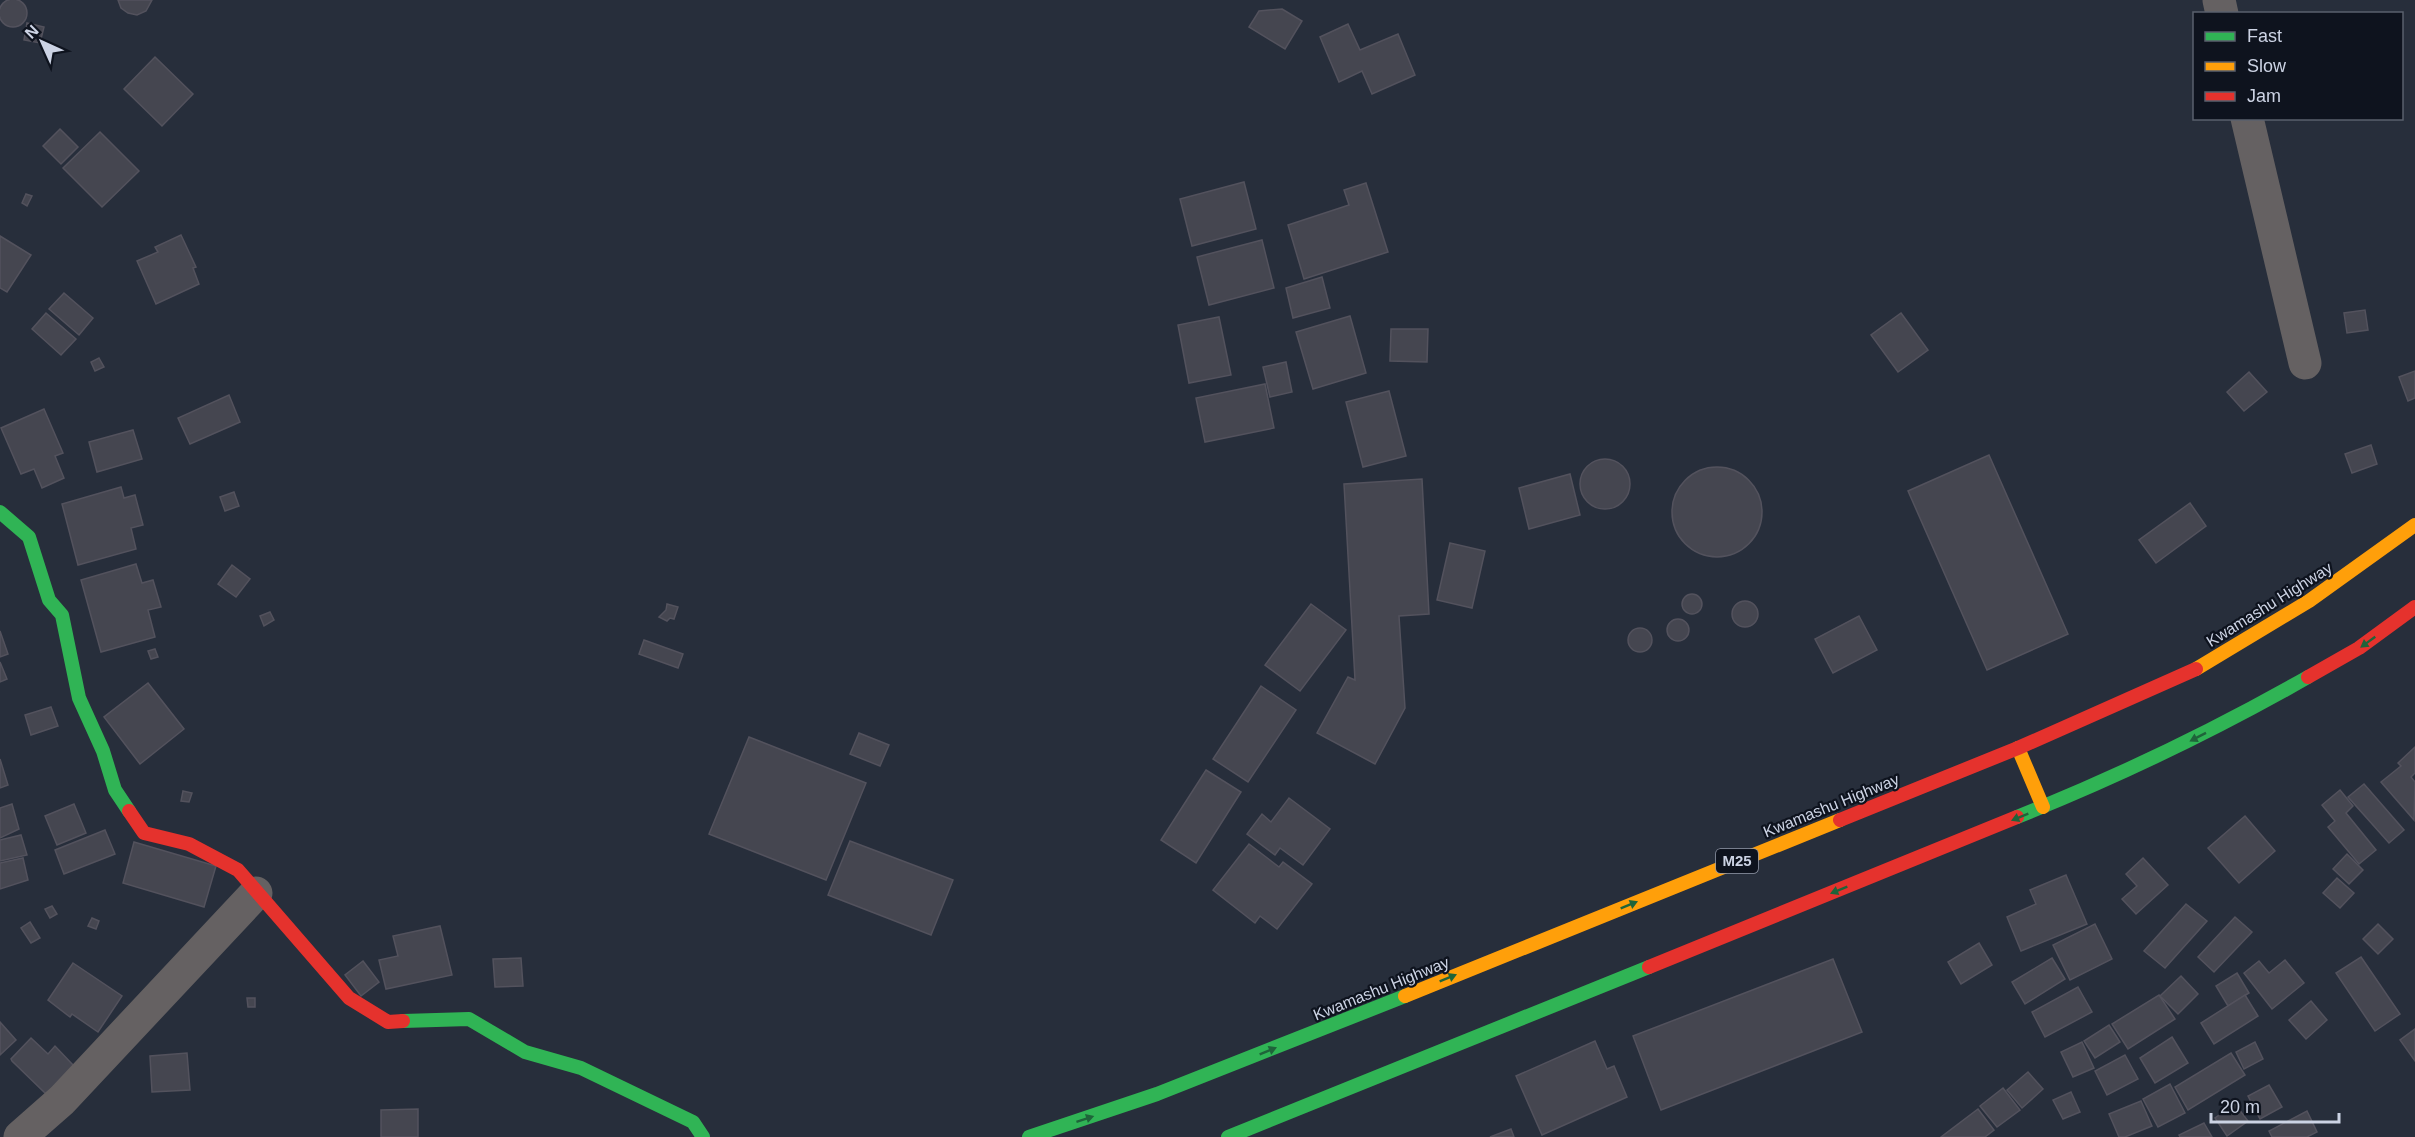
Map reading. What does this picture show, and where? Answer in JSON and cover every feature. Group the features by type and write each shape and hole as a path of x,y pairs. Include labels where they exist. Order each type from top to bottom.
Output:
{"main road":[{"path":"0,512 29,537 48,600 62,615 78,698 103,751 115,790 144,833 189,844 238,870 349,998 388,1022 469,1019 525,1052 581,1068 693,1122 703,1137"},
{"name":"Kwamashu Highway","path":"1029,1137 1157,1094 2018,748 2190,673 2309,601 2415,525"},
{"path":"1228,1137 2043,807 2153,759 2259,705 2359,648 2415,607"},
{"path":"2018,748 2043,807"}],"street":[{"path":"2247,120 2305,363"},
{"path":"20,1137 62,1100 256,893"}],"building":[{"path":"13,-1 23,3 27,13 23,23 13,27 3,23 -1,13 3,3"},
{"path":"118,0 152,0 146,11 137,15 121,8"},
{"path":"1282,9 1302,21 1285,49 1249,27 1259,11"},
{"path":"27,23 44,27 40,43 24,40"},
{"path":"1348,24 1360,50 1398,34 1415,75 1372,94 1362,71 1339,82 1320,37"},
{"path":"155,57 193,94 162,126 124,89"},
{"path":"60,129 78,147 61,164 43,146"},
{"path":"100,132 139,171 102,207 63,168"},
{"path":"1244,182 1256,229 1192,246 1180,199"},
{"path":"1366,183 1388,252 1304,279 1288,225 1349,205 1344,190"},
{"path":"26,194 32,196 27,206 22,203"},
{"path":"181,235 196,267 193,268 199,284 156,304 137,261 158,252 155,247"},
{"path":"0,236 31,255 7,292 0,288"},
{"path":"1262,240 1274,288 1209,305 1197,257"},
{"path":"1322,277 1330,308 1293,318 1286,288"},
{"path":"64,293 93,318 79,335 49,309"},
{"path":"2365,310 2368,330 2347,333 2344,313"},
{"path":"46,313 76,339 61,355 32,329"},
{"path":"1901,313 1928,350 1898,372 1871,335"},
{"path":"1350,316 1366,373 1313,389 1296,332"},
{"path":"1219,317 1231,375 1189,383 1178,325"},
{"path":"1391,329 1428,329 1427,362 1390,361"},
{"path":"99,358 104,367 95,371 91,362"},
{"path":"1286,362 1292,392 1270,397 1263,367"},
{"path":"2415,371 2415,398 2408,401 2399,377"},
{"path":"2249,372 2267,392 2244,411 2227,392"},
{"path":"1265,384 1274,428 1205,442 1196,398"},
{"path":"1389,391 1406,456 1363,467 1346,402"},
{"path":"229,395 240,422 190,444 178,418"},
{"path":"44,409 63,453 55,456 64,478 42,488 34,469 21,474 1,428"},
{"path":"133,430 142,459 97,472 89,442"},
{"path":"2371,445 2377,464 2352,473 2345,454"},
{"path":"1989,455 2068,634 1987,670 1908,491"},
{"path":"1605,459 1619,463 1626,470 1630,484 1626,498 1619,505 1605,509 1591,505 1584,498 1580,484 1584,470 1591,463"},
{"path":"1717,467 1734,471 1749,480 1758,495 1762,512 1758,529 1749,544 1734,553 1717,557 1700,553 1685,544 1676,529 1672,512 1676,495 1685,480 1700,471"},
{"path":"1570,474 1580,515 1529,529 1519,488"},
{"path":"1422,479 1429,614 1399,616 1405,708 1375,764 1317,733 1348,677 1355,680 1344,484"},
{"path":"121,487 124,498 135,495 143,525 131,528 136,549 78,565 62,504"},
{"path":"234,492 239,506 225,511 220,497"},
{"path":"2190,503 2206,526 2156,563 2139,540"},
{"path":"1450,543 1485,551 1472,608 1437,600"},
{"path":"136,564 142,583 153,580 161,607 148,610 155,637 101,652 81,580"},
{"path":"232,565 250,579 236,597 218,584"},
{"path":"1688,594 1696,594 1702,600 1702,608 1696,614 1688,614 1682,608 1682,600"},
{"path":"1745,601 1754,605 1758,614 1754,623 1745,627 1736,623 1732,614 1736,605"},
{"path":"667,604 678,607 674,619 670,618 667,621 659,617 666,610"},
{"path":"1311,604 1346,630 1300,691 1265,665"},
{"path":"270,612 274,620 264,626 260,616"},
{"path":"1859,616 1877,650 1833,673 1815,639"},
{"path":"1678,619 1686,622 1689,630 1686,638 1678,641 1670,638 1667,630 1670,622"},
{"path":"1640,628 1645,629 1651,635 1651,645 1645,651 1640,652 1635,651 1629,645 1628,640 1629,635 1635,629"},
{"path":"0,631 8,654 0,657"},
{"path":"644,640 683,654 678,668 639,654"},
{"path":"155,649 158,657 151,659 148,651"},
{"path":"0,662 7,679 0,682"},
{"path":"148,683 184,729 140,764 104,717"},
{"path":"1261,686 1296,710 1248,782 1213,759"},
{"path":"51,707 58,726 31,735 25,715"},
{"path":"859,733 889,745 880,766 850,754"},
{"path":"749,737 866,783 826,880 709,834"},
{"path":"2415,747 2415,773 2411,777 2415,782 2414,820 2381,782 2401,766 2398,763"},
{"path":"0,759 8,785 0,788"},
{"path":"1206,770 1241,792 1196,863 1161,840"},
{"path":"2364,784 2404,830 2389,843 2348,797"},
{"path":"2340,790 2353,806 2346,813 2376,850 2359,864 2328,827 2335,821 2322,805"},
{"path":"183,791 192,793 189,802 181,801"},
{"path":"1289,798 1330,829 1303,865 1280,848 1275,855 1247,834 1262,814 1271,822"},
{"path":"12,804 19,829 0,838 0,808"},
{"path":"74,804 86,833 57,845 45,816"},
{"path":"2245,816 2275,851 2239,883 2208,848"},
{"path":"105,830 115,854 64,874 55,850"},
{"path":"21,835 27,855 0,861 0,840"},
{"path":"850,841 953,880 931,935 828,895"},
{"path":"134,842 216,866 204,907 123,883"},
{"path":"1249,844 1279,867 1283,862 1312,884 1277,929 1260,916 1255,923 1213,890"},
{"path":"2347,854 2363,870 2349,884 2333,869"},
{"path":"23,858 28,880 0,889 0,863"},
{"path":"2143,858 2168,885 2136,914 2122,899 2137,886 2126,874"},
{"path":"2066,875 2087,924 2021,951 2007,917 2036,904 2030,890"},
{"path":"2337,878 2354,893 2340,908 2323,893"},
{"path":"2186,904 2207,921 2165,968 2144,951"},
{"path":"52,906 57,914 50,918 45,909"},
{"path":"2235,917 2252,932 2214,972 2198,957"},
{"path":"92,918 99,921 96,929 88,926"},
{"path":"30,922 40,938 31,943 21,928"},
{"path":"2095,924 2112,959 2070,980 2053,945"},
{"path":"2378,924 2393,939 2378,954 2363,939"},
{"path":"440,926 452,975 386,989 379,960 398,956 393,936"},
{"path":"1979,943 1992,965 1961,984 1948,962"},
{"path":"2361,957 2400,1014 2375,1031 2336,973"},
{"path":"521,958 523,986 495,987 493,959"},
{"path":"2052,958 2065,979 2025,1004 2012,982"},
{"path":"1833,959 1862,1032 1661,1110 1633,1036"},
{"path":"2285,960 2304,983 2272,1009 2244,973 2259,961 2269,973"},
{"path":"363,961 379,982 361,996 345,975"},
{"path":"73,963 122,996 98,1032 72,1014 70,1017 48,1000"},
{"path":"2237,973 2249,993 2228,1006 2216,986"},
{"path":"2181,976 2198,994 2178,1014 2160,996"},
{"path":"2078,987 2092,1012 2045,1037 2032,1012"},
{"path":"2159,995 2175,1019 2128,1049 2112,1024"},
{"path":"2245,995 2258,1016 2214,1044 2201,1023"},
{"path":"247,998 255,998 255,1007 248,1007"},
{"path":"2311,1001 2327,1020 2306,1039 2289,1020"},
{"path":"0,1022 16,1040 0,1055"},
{"path":"2109,1025 2120,1042 2095,1058 2084,1041"},
{"path":"2415,1029 2415,1061 2400,1040"},
{"path":"2172,1037 2188,1063 2155,1083 2140,1058"},
{"path":"31,1038 48,1054 55,1046 74,1066 46,1094 11,1059"},
{"path":"1595,1041 1607,1069 1614,1066 1627,1097 1542,1135 1516,1076"},
{"path":"2082,1042 2094,1068 2073,1077 2061,1052"},
{"path":"2255,1042 2263,1059 2244,1069 2236,1052"},
{"path":"187,1053 190,1090 152,1092 150,1056"},
{"path":"2231,1053 2245,1075 2188,1110 2175,1087"},
{"path":"2125,1055 2138,1079 2107,1095 2095,1071"},
{"path":"2028,1072 2043,1089 2022,1108 2007,1090"},
{"path":"2170,1084 2185,1113 2158,1127 2143,1099"},
{"path":"2269,1085 2282,1107 2260,1119 2248,1096"},
{"path":"2003,1088 2020,1110 1997,1127 1980,1106"},
{"path":"2071,1092 2080,1112 2063,1119 2053,1100"},
{"path":"2141,1101 2152,1126 2125,1137 2119,1137 2109,1114"},
{"path":"2235,1104 2248,1121 2227,1136 2215,1118"},
{"path":"418,1109 418,1137 381,1137 381,1110"},
{"path":"1978,1109 1994,1130 1985,1137 1941,1137"},
{"path":"2307,1111 2317,1132 2307,1137 2272,1137 2269,1131"},
{"path":"2204,1123 2212,1137 2180,1137 2179,1135"},
{"path":"1511,1129 1514,1137 1490,1137"}],"traffic: fast":[{"path":"0,512 29,537 49,600 62,615 79,698 103,751 115,790 129,811"},
{"path":"2017,817 2165,752 2308,677"},
{"path":"1228,1137 1649,967"},
{"path":"1029,1137 1157,1094 1405,996"},
{"path":"403,1021 469,1019 525,1052 581,1068 693,1122 703,1137"}],"traffic: slow":[{"path":"2196,669 2309,601 2415,525"},
{"path":"2018,748 2043,807"},
{"path":"1405,996 1840,820"}],"traffic: jam":[{"path":"2308,677 2359,648 2415,607"},
{"path":"1840,820 2018,748 2196,669"},
{"path":"129,811 144,833 189,844 238,870 349,998 388,1022 403,1021"},
{"path":"1649,967 2017,817"}]}
